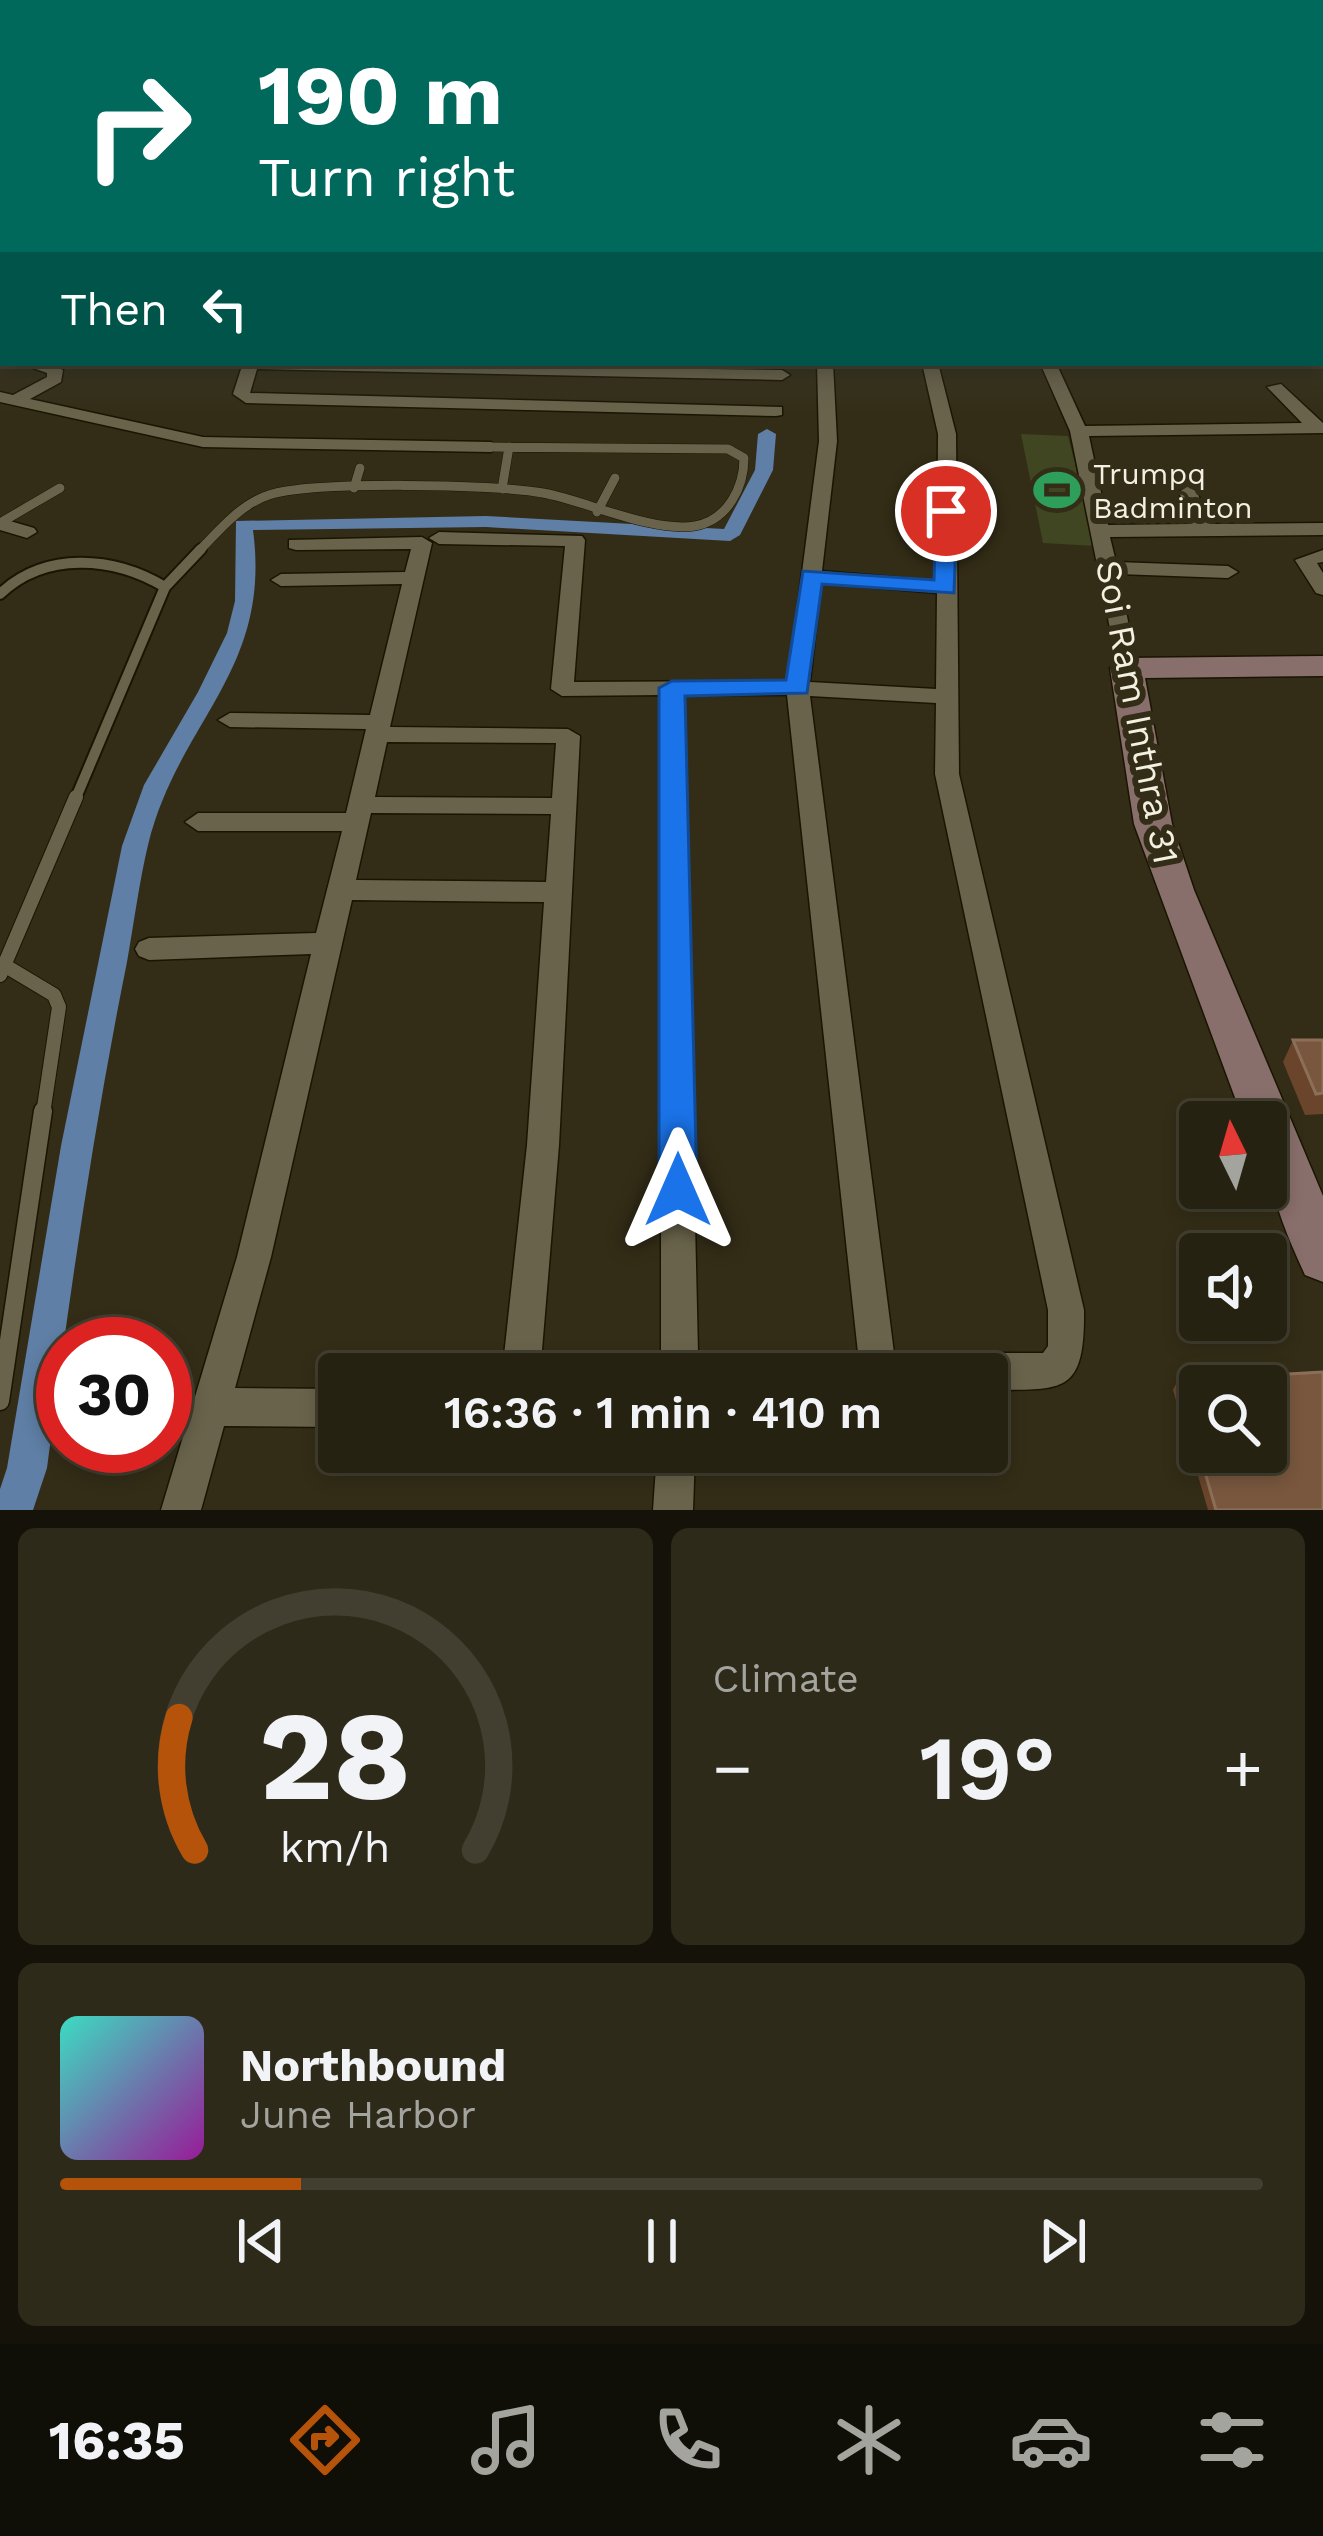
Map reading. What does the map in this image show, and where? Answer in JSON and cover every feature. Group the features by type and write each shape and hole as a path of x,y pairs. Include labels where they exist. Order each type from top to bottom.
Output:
{"street":[{"path":"8,398 55,379 55,370 39,366"},
{"path":"250,366 241,394 246,398 478,403 776,419 782,369 428,366"},
{"path":"825,366 828,441 798,688 876,1353"},
{"path":"930,366 946,434 947,774 1069,1336 1053,1371 1008,1371"},
{"name":"Soi Ram Inthra 31","path":"1049,366 1079,431 1153,824 1174,890 1323,1258"},
{"path":"478,403 487,367"},
{"path":"1275,388 1320,428"},
{"path":"8,398 203,442 500,447"},
{"path":"1079,431 1320,428"},
{"path":"1188,492 1203,530"},
{"path":"0,524 27,532"},
{"path":"1100,531 1323,529"},
{"path":"439,538 575,539 562,689 798,688 944,695"},
{"path":"182,1510 254,1257 422,543 296,544"},
{"path":"1323,556 1305,560 1323,589"},
{"path":"1107,568 1228,572"},
{"path":"811,576 946,588"},
{"path":"281,580 414,578"},
{"path":"1127,668 1323,666"},
{"path":"672,688 680,1353"},
{"path":"230,720 568,736 543,1145 523,1353"},
{"path":"198,822 562,806"},
{"path":"340,890 555,892"},
{"path":"149,949 328,943"},
{"path":"213,1407 318,1408"},
{"path":"673,1510 675,1473"}],"lane":[{"path":"0,1401 59,1007 54,994 2,970 165,586 230,519 262,497 354,488 502,489 546,493 597,512 707,523 731,504 743,478 745,458 716,448 500,447 502,489"},
{"path":"354,488 360,468"},
{"path":"597,512 615,478"},
{"path":"0,524 60,488"},
{"path":"0,594 34,568 56,564 146,573 165,586"}],"green space":[{"name":"Trumpq Badminton","path":"1021,434 1068,436 1096,546 1043,543"}],"building":[{"path":"1293,1040 1323,1040 1323,1093 1316,1094"},
{"path":"1323,1372 1323,1510 1216,1510 1205,1473 1287,1473 1287,1374"}],"waterway":[{"path":"13,1510 27,1468 77,1146 135,846 156,785 238,633 248,565 243,525 486,522 730,535 764,470 767,434"}],"place":[{"name":"Trumpq Badminton","path":"1057,490"}],"route":[{"path":"678,1190 672,688 798,688 811,576 946,588 946,511"}]}
